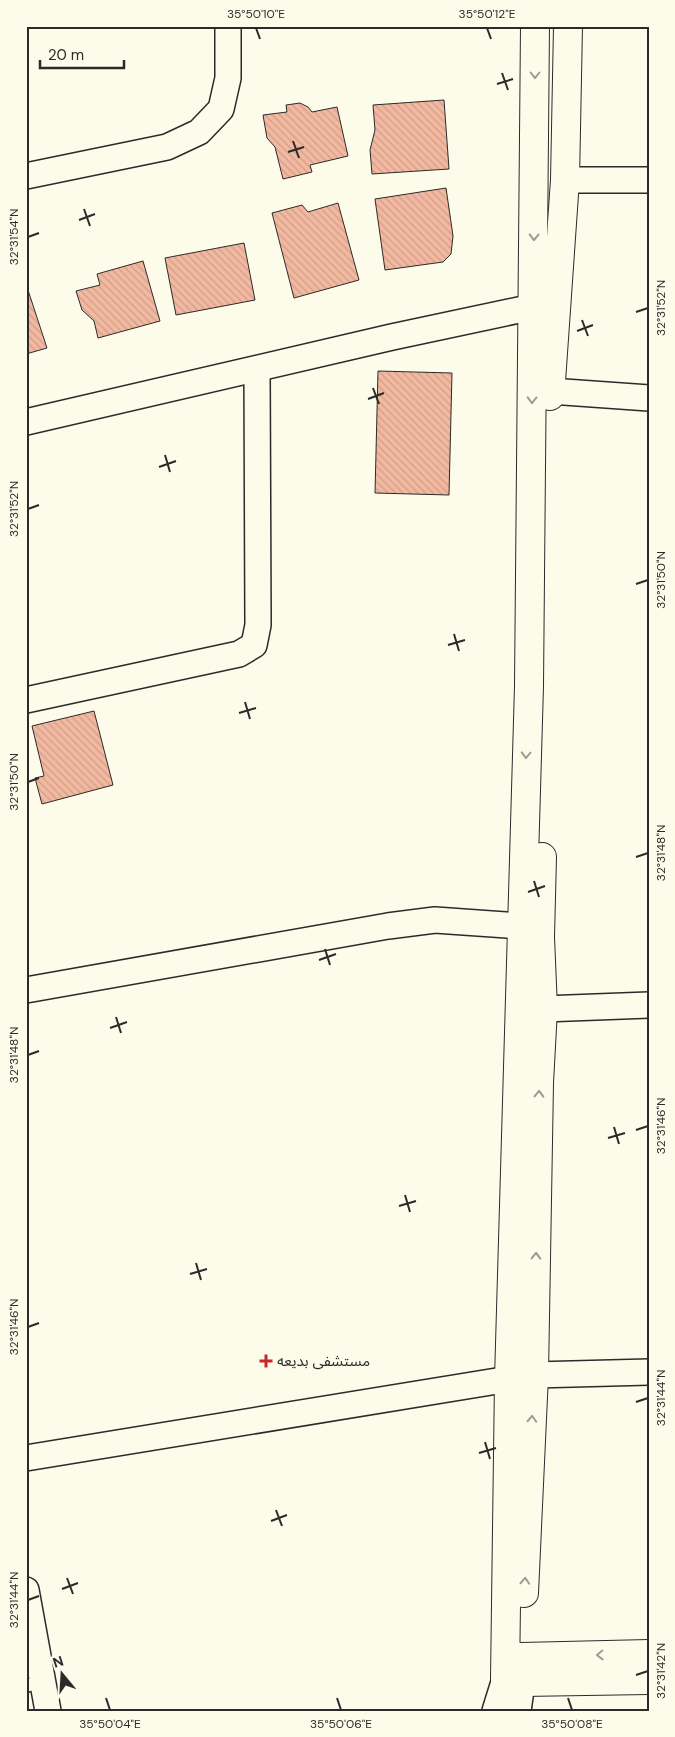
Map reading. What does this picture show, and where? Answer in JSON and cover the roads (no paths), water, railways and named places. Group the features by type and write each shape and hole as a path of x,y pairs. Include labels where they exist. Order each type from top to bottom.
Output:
{"street":[{"path":"26,176 167,147 199,132 221,109 228,78 228,26"},
{"path":"522,1377 543,1009 530,931 529,686 534,307 535,26"},
{"path":"518,1711 514,1668 522,1377 521,1016 530,931 550,391 565,180 568,26"},
{"path":"565,180 649,180"},
{"path":"26,422 257,368 534,307"},
{"path":"26,700 239,654 254,645 258,625 257,368"},
{"path":"550,391 649,398"},
{"path":"26,990 388,926 435,920 530,931"},
{"path":"543,1009 649,1005"},
{"path":"26,1458 522,1377 649,1372"},
{"path":"27,1595 35,1683 48,1711"},
{"path":"514,1668 649,1654"},
{"path":"514,1668 649,1680"},
{"path":"495,1711 514,1668"}],"place":[{"name":"مستشفى بديعه","path":"266,1361"}]}
